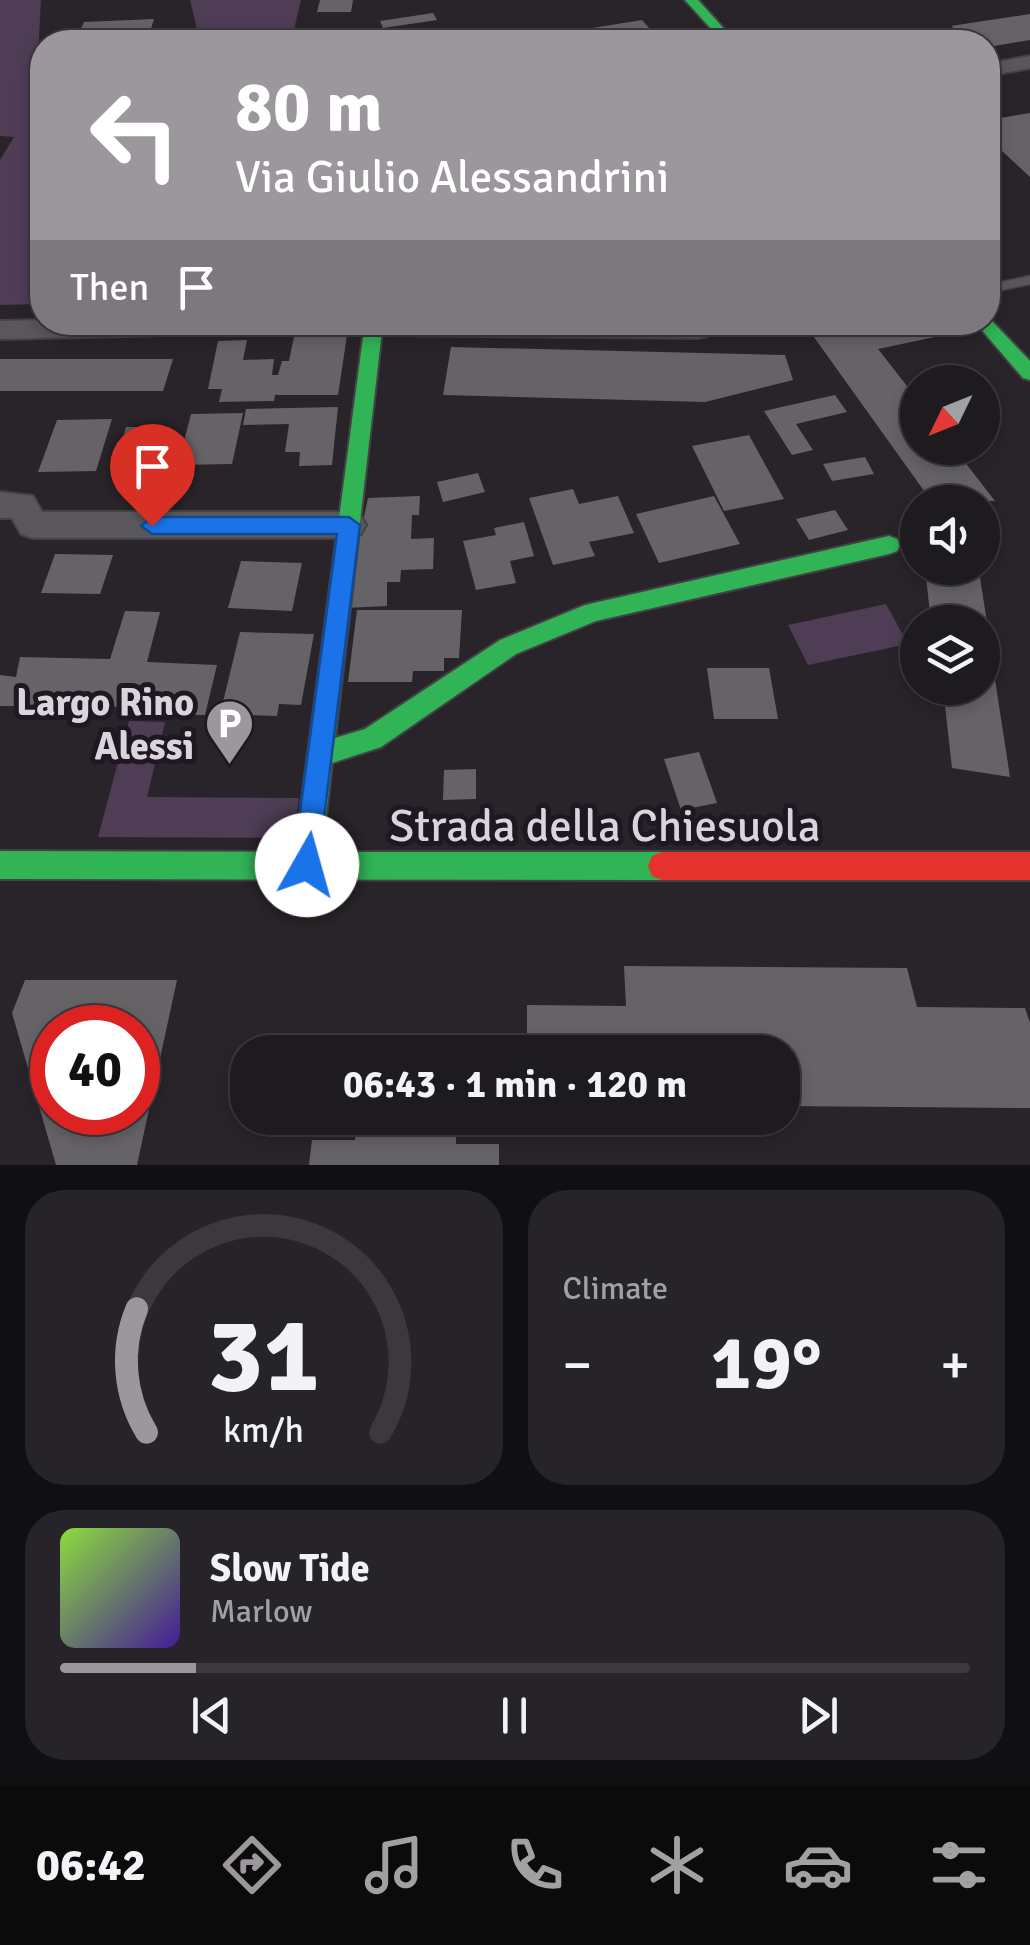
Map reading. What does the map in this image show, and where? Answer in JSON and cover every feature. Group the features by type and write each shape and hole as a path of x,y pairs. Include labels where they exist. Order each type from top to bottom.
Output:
{"street":[{"path":"691,0 719,30"},
{"path":"1000,68 1030,62"},
{"path":"0,330 30,329"},
{"path":"307,865 373,335"},
{"path":"996,335 1030,373"},
{"path":"0,505 21,505 33,526 349,525"},
{"path":"321,754 372,739 508,647 593,612 889,545"},
{"name":"Strada della Chiesuola","path":"0,865 1030,866"}],"lane":[{"path":"1000,286 1030,280"}],"shaded area":[{"path":"0,0 41,0 39,30 30,30 30,304 0,305 0,160 14,137 0,136"},
{"path":"190,0 301,0 294,30 197,30"},
{"path":"886,604 900,629 900,646 808,665 788,625"},
{"path":"129,721 165,722 147,797 299,798 293,838 98,837"}],"building":[{"path":"320,0 353,0 351,12 317,12"},
{"path":"433,13 437,20 383,28 380,21"},
{"path":"1030,14 1030,40 1000,45 1000,30 956,30 951,26"},
{"path":"154,19 151,30 80,30 84,22"},
{"path":"642,20 651,30 580,30"},
{"path":"1030,113 1030,177 1000,149 1000,118"},
{"path":"294,335 347,335 338,395 275,395 274,401 219,402 222,389 208,389 218,341 247,340 243,360 274,359 272,375 278,375 282,361 289,361"},
{"path":"812,335 935,337 878,349 900,377 900,457"},
{"path":"451,347 785,355 793,380 705,402 443,395"},
{"path":"0,359 173,359 163,391 0,391"},
{"path":"835,395 847,412 796,424 813,450 792,455 764,411"},
{"path":"338,407 332,465 299,466 300,452 285,452 289,424 243,425 246,409"},
{"path":"243,413 232,464 178,465 191,414"},
{"path":"112,419 96,471 38,472 57,420"},
{"path":"126,427 165,427 152,473 124,473 129,458 117,458"},
{"path":"749,435 784,499 724,511 692,446"},
{"path":"865,457 874,474 832,481 823,464"},
{"path":"906,465 967,465 983,485 920,485"},
{"path":"478,473 485,492 443,502 437,482"},
{"path":"573,489 579,504 618,496 634,533 589,542 595,556 553,565 529,498"},
{"path":"420,496 419,515 412,515 411,539 434,538 433,569 401,570 400,582 387,582 387,606 345,608 368,498"},
{"path":"714,496 740,544 659,563 636,514"},
{"path":"835,510 848,530 809,540 796,519"},
{"path":"524,522 534,556 510,561 516,583 476,590 463,541 496,535 494,528"},
{"path":"55,554 113,555 100,594 41,593"},
{"path":"241,561 302,563 292,611 228,608"},
{"path":"927,585 981,585 984,605 929,605"},
{"path":"357,610 462,610 459,658 444,658 444,671 413,671 412,682 348,682"},
{"path":"125,611 160,612 147,662 217,665 205,715 137,715 139,707 0,706 0,675 16,677 20,657 110,659"},
{"path":"240,632 314,634 301,705 279,704 277,716 220,714"},
{"path":"707,668 769,668 778,719 714,719"},
{"path":"945,705 999,705 1010,777 952,768"},
{"path":"699,752 717,803 681,810 664,759"},
{"path":"476,769 476,799 443,800 444,770"},
{"path":"624,966 907,968 917,1007 1025,1008 1030,1023 1030,1108 800,1106 800,1035 527,1035 527,1005 626,1006"},
{"path":"25,980 177,980 160,1059 160,1005 30,1005 30,1075 12,1013"},
{"path":"47,1135 143,1135 137,1165 56,1165"},
{"path":"355,1135 456,1135 456,1144 499,1144 499,1165 309,1165 312,1140 355,1140"}],"traffic: fast":[{"path":"691,0 719,30"},
{"path":"307,865 372,335"},
{"path":"996,335 1030,373"},
{"path":"321,754 372,739 508,647 593,612 889,545"},
{"path":"0,865 662,866"}],"traffic: jam":[{"path":"662,866 1030,866"}],"place":[{"name":"Largo Rino Alessi","path":"229,766"}],"route":[{"path":"152,526 349,525 307,865"}]}
